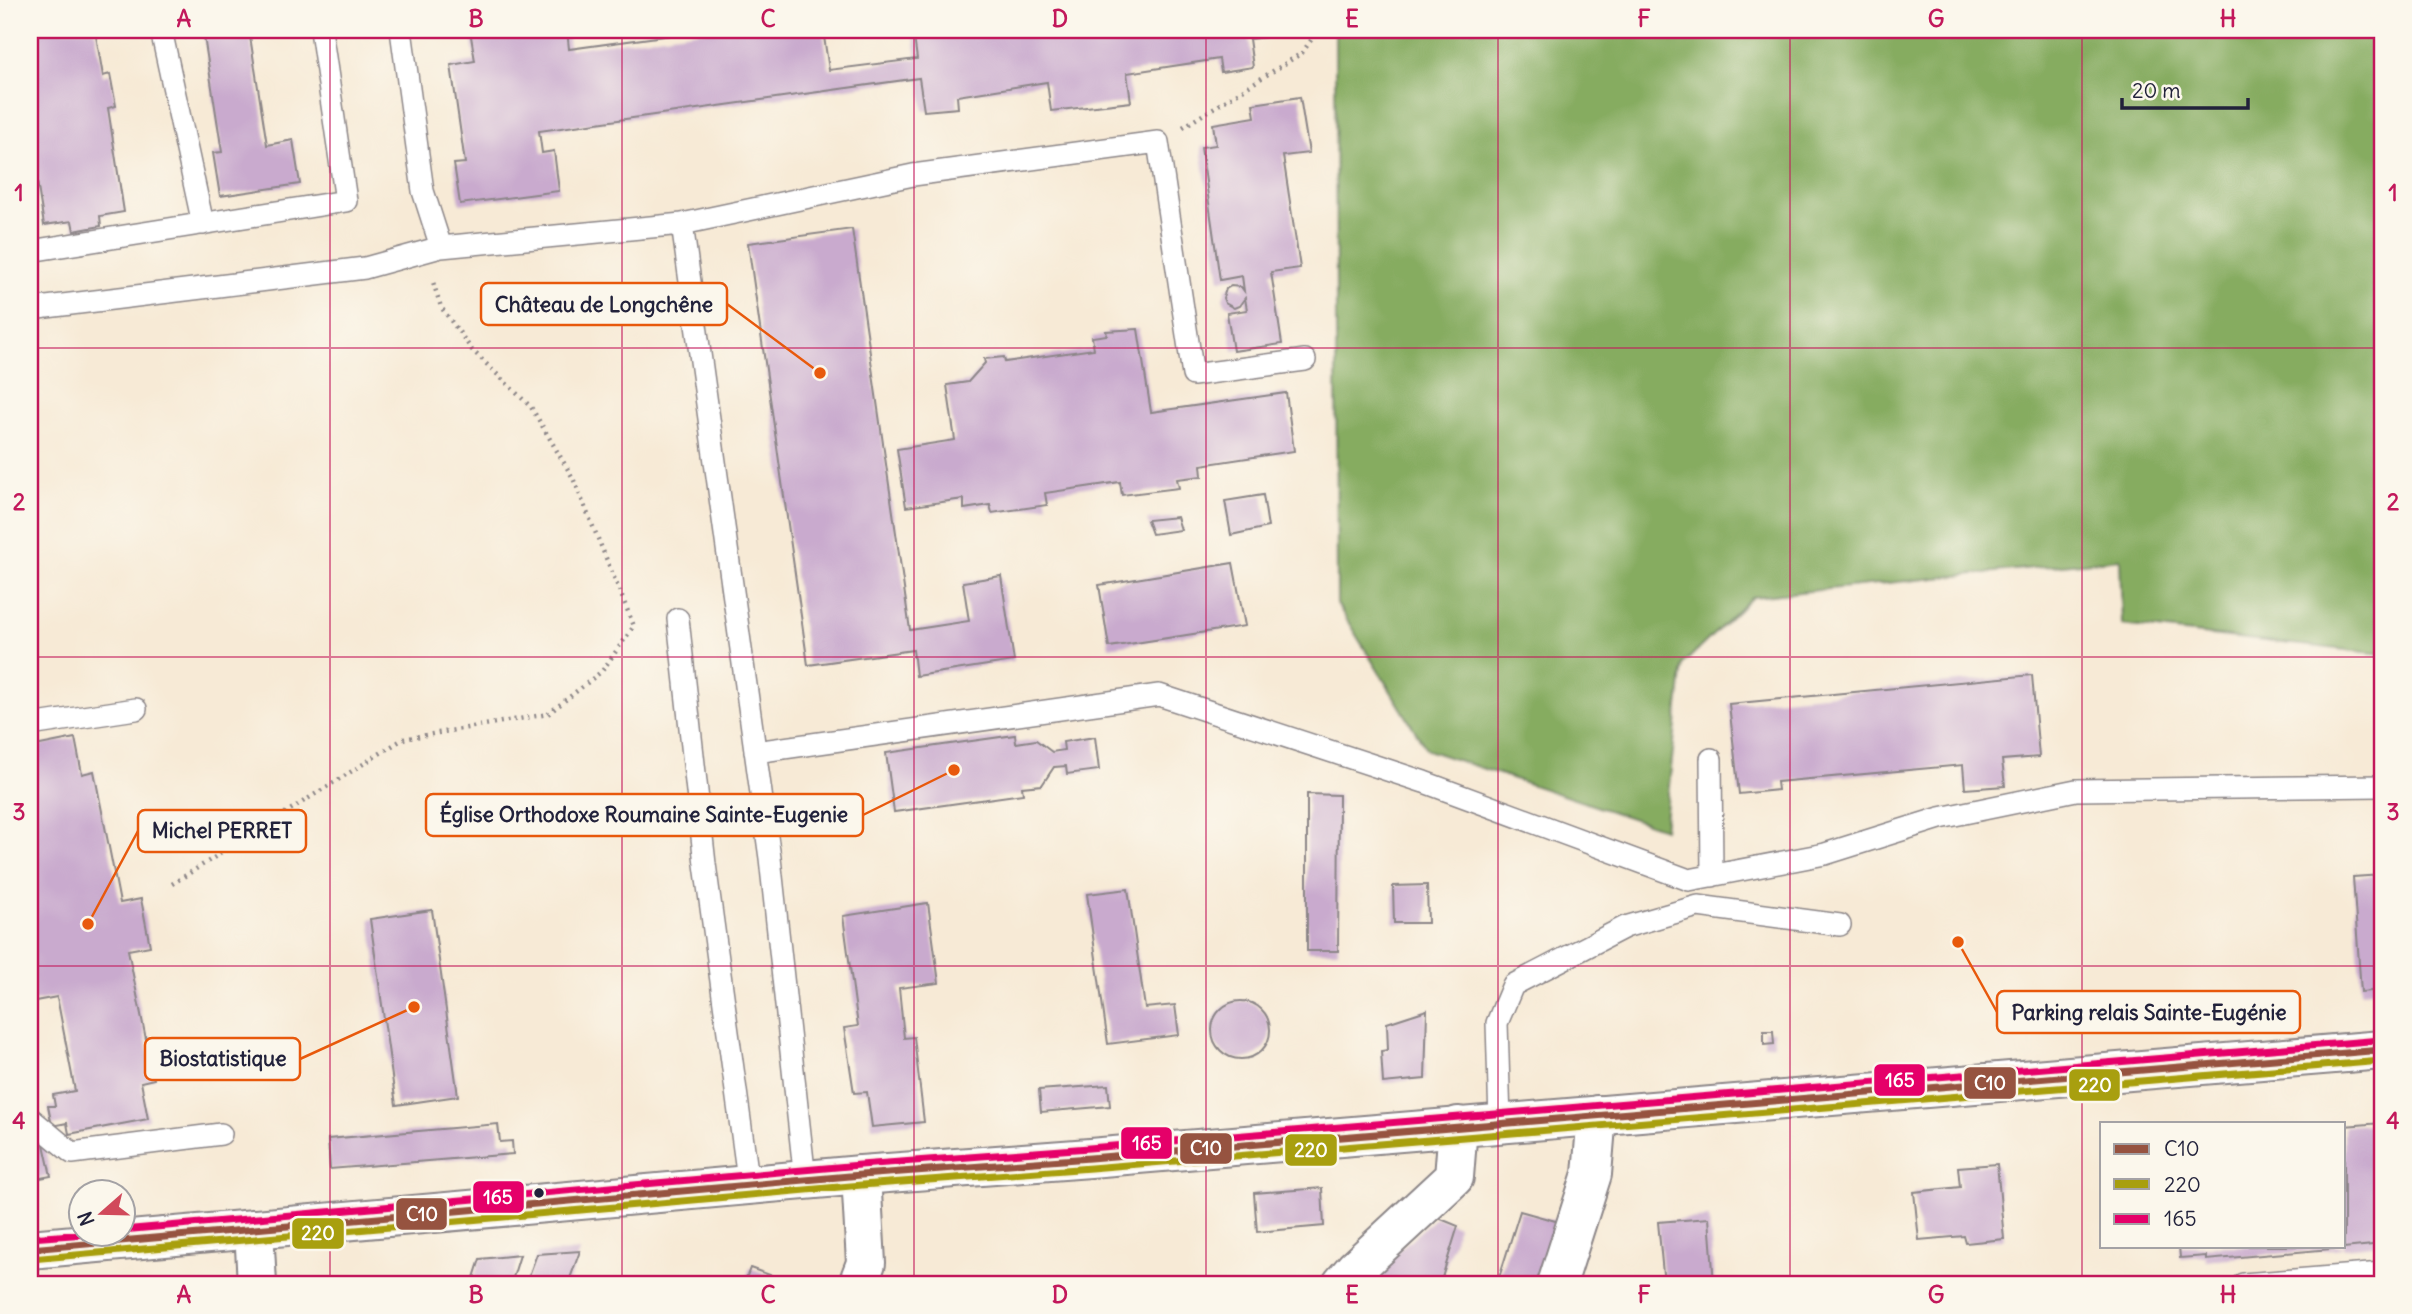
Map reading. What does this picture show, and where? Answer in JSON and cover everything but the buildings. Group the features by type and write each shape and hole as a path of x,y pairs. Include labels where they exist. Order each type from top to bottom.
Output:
{"main road":[{"path":"30,1249 861,1175 2382,1050"},
{"path":"1557,1284 1592,1174 1597,1115"},
{"path":"1342,1284 1454,1177 1458,1126"},
{"path":"858,1284 866,1263 861,1175"},
{"path":"254,1229 257,1284"}],"lane":[{"path":"161,30 203,224"},
{"path":"30,251 346,201 321,30"},
{"path":"401,30 432,249"},
{"path":"30,309 365,268 432,249 682,224 913,175 1158,142 1194,376 1305,360"},
{"path":"682,224 770,858 806,1180"},
{"path":"678,619 705,864 749,1185"},
{"path":"755,752 1159,695 1423,782 1689,880 1825,853 1940,818 2076,790 2382,786"},
{"path":"30,725 136,709"},
{"path":"1711,759 1712,876"},
{"path":"1500,1122 1497,1023 1513,985 1625,927 1698,906 1840,925"},
{"path":"30,1118 72,1153 221,1134"},
{"path":"2242,1284 2382,1273"}],"path":[{"path":"1158,142 1302,53 1318,30"},
{"path":"172,884 403,739 548,714 603,671 634,626 573,478 531,407 472,350 441,307 432,249"}],"green space":[{"path":"1335,30 2382,30 2382,654 2122,625 2120,559 1752,597 1683,664 1664,829 1427,750 1337,604"}],"transit line":[{"name":"165","path":"136,1229 860,1165 2381,1040"},
{"name":"C10","path":"30,1249 861,1175 2382,1050"},
{"name":"220","path":"31,1259 862,1185 2382,1061"},
{"name":"165","path":"30,1238 66,1235"}],"place":[{"name":"Château de Longchêne","path":"820,373"},
{"name":"Église Orthodoxe Roumaine Sainte-Eugenie","path":"954,770"},
{"name":"Michel PERRET","path":"88,924"},
{"name":"Parking relais Sainte-Eugénie","path":"1958,942"},
{"name":"Biostatistique","path":"414,1007"}]}
